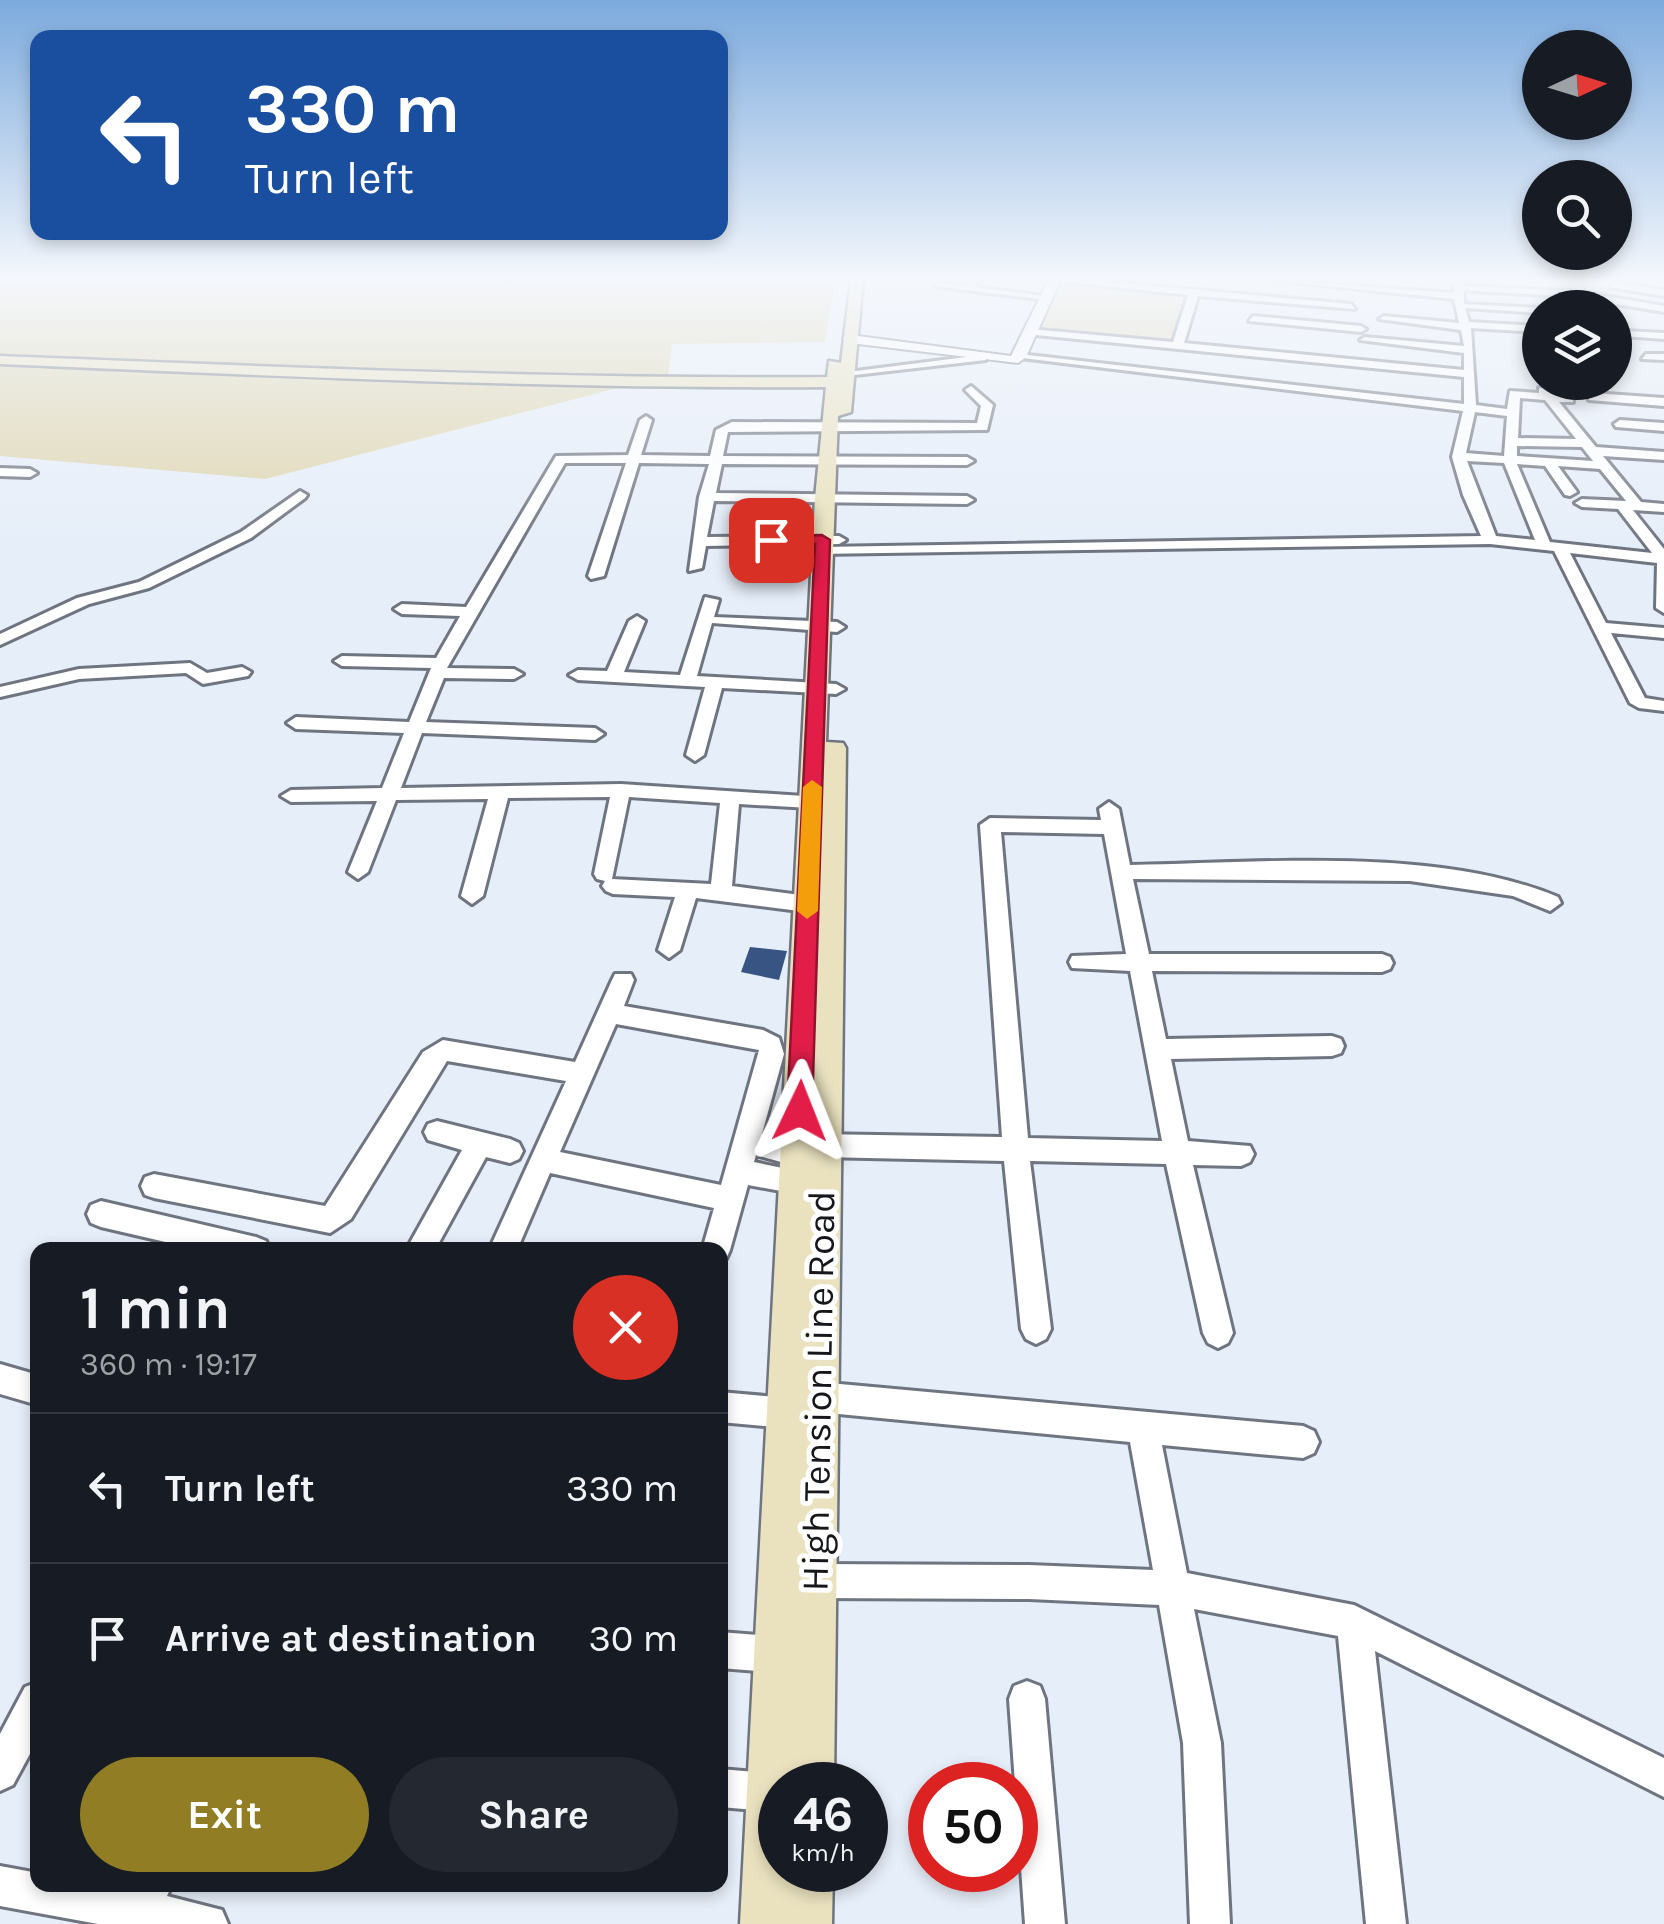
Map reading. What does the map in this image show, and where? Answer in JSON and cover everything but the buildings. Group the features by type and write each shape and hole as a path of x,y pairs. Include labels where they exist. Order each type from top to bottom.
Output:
{"main road":[{"path":"140,369 363,378 840,384"},
{"path":"363,378 827,382 835,380 837,369"},
{"path":"789,1762 832,498 841,369"},
{"name":"High Tension Line Road","path":"795,1656 814,1581 803,1405"},
{"path":"767,1924 772,1892"},
{"path":"805,1924 806,1892"}],"street":[{"path":"840,384 923,369"},
{"path":"1116,369 1512,413"},
{"path":"1412,369 1470,374"},
{"path":"1470,369 1470,406 1460,457 1470,495 1490,540"},
{"path":"694,568 713,460 720,432 726,428 983,426 987,405 971,390"},
{"path":"1522,393 1514,394 1510,463 1639,703 1664,706"},
{"path":"1551,400 1603,465 1664,559 1664,608"},
{"path":"1632,400 1664,402"},
{"path":"596,576 646,420"},
{"path":"1620,424 1664,427"},
{"path":"1510,442 1664,456"},
{"path":"1460,457 1510,463 1603,465"},
{"path":"358,872 439,668 561,458 967,461"},
{"path":"1550,464 1576,497 1664,508"},
{"path":"0,472 30,473"},
{"path":"0,640 83,601 144,586 246,535 300,495"},
{"path":"706,497 968,500"},
{"path":"698,542 771,540 831,545 1490,540 1664,559"},
{"path":"766,568 771,540"},
{"path":"688,678 711,600"},
{"path":"402,610 469,612"},
{"path":"614,676 637,621"},
{"path":"719,622 828,627"},
{"path":"1600,626 1664,633"},
{"path":"342,661 514,674"},
{"path":"0,692 79,674 190,668 203,679 242,672"},
{"path":"578,675 826,688"},
{"path":"695,755 716,680"},
{"path":"296,723 594,734"},
{"path":"291,796 621,790 822,802"},
{"path":"621,790 608,880 819,905"},
{"path":"472,896 500,792"},
{"path":"721,892 730,795"},
{"path":"1036,1329 1016,1150 990,825 1111,818 1177,1152 1218,1333"},
{"path":"1122,872 1390,874 1515,886 1550,903"},
{"path":"669,950 688,890"},
{"path":"1080,962 1382,963"},
{"path":"506,1242 623,980"},
{"path":"609,1013 763,1040 770,1045 772,1054 718,1242"},
{"path":"1157,1050 1332,1046"},
{"path":"154,1186 330,1220 341,1210 432,1059 443,1050 580,1074"},
{"path":"436,1132 510,1151"},
{"path":"746,1140 808,1158"},
{"path":"425,1242 480,1144"},
{"path":"738,1170 808,1158 1016,1150 1241,1154"},
{"path":"542,1160 730,1199"},
{"path":"101,1214 222,1242"},
{"path":"0,1380 30,1388"},
{"path":"728,1407 803,1405 1303,1442"},
{"path":"1143,1429 1202,1743 1210,1924"},
{"path":"814,1581 1173,1588 1354,1622 1664,1778"},
{"path":"1354,1622 1386,1924"},
{"path":"728,1651 795,1656"},
{"path":"1027,1699 1045,1924"},
{"path":"0,1772 30,1715"},
{"path":"728,1788 758,1789"},
{"path":"0,1886 30,1890"},
{"path":"43,1892 143,1906 208,1924"}],"shaded area":[{"path":"0,369 669,369 668,375 265,479 0,456"}],"slow traffic":[{"path":"807,911 812,787"}],"route":[{"path":"771,540 822,540 800,1111"}]}
